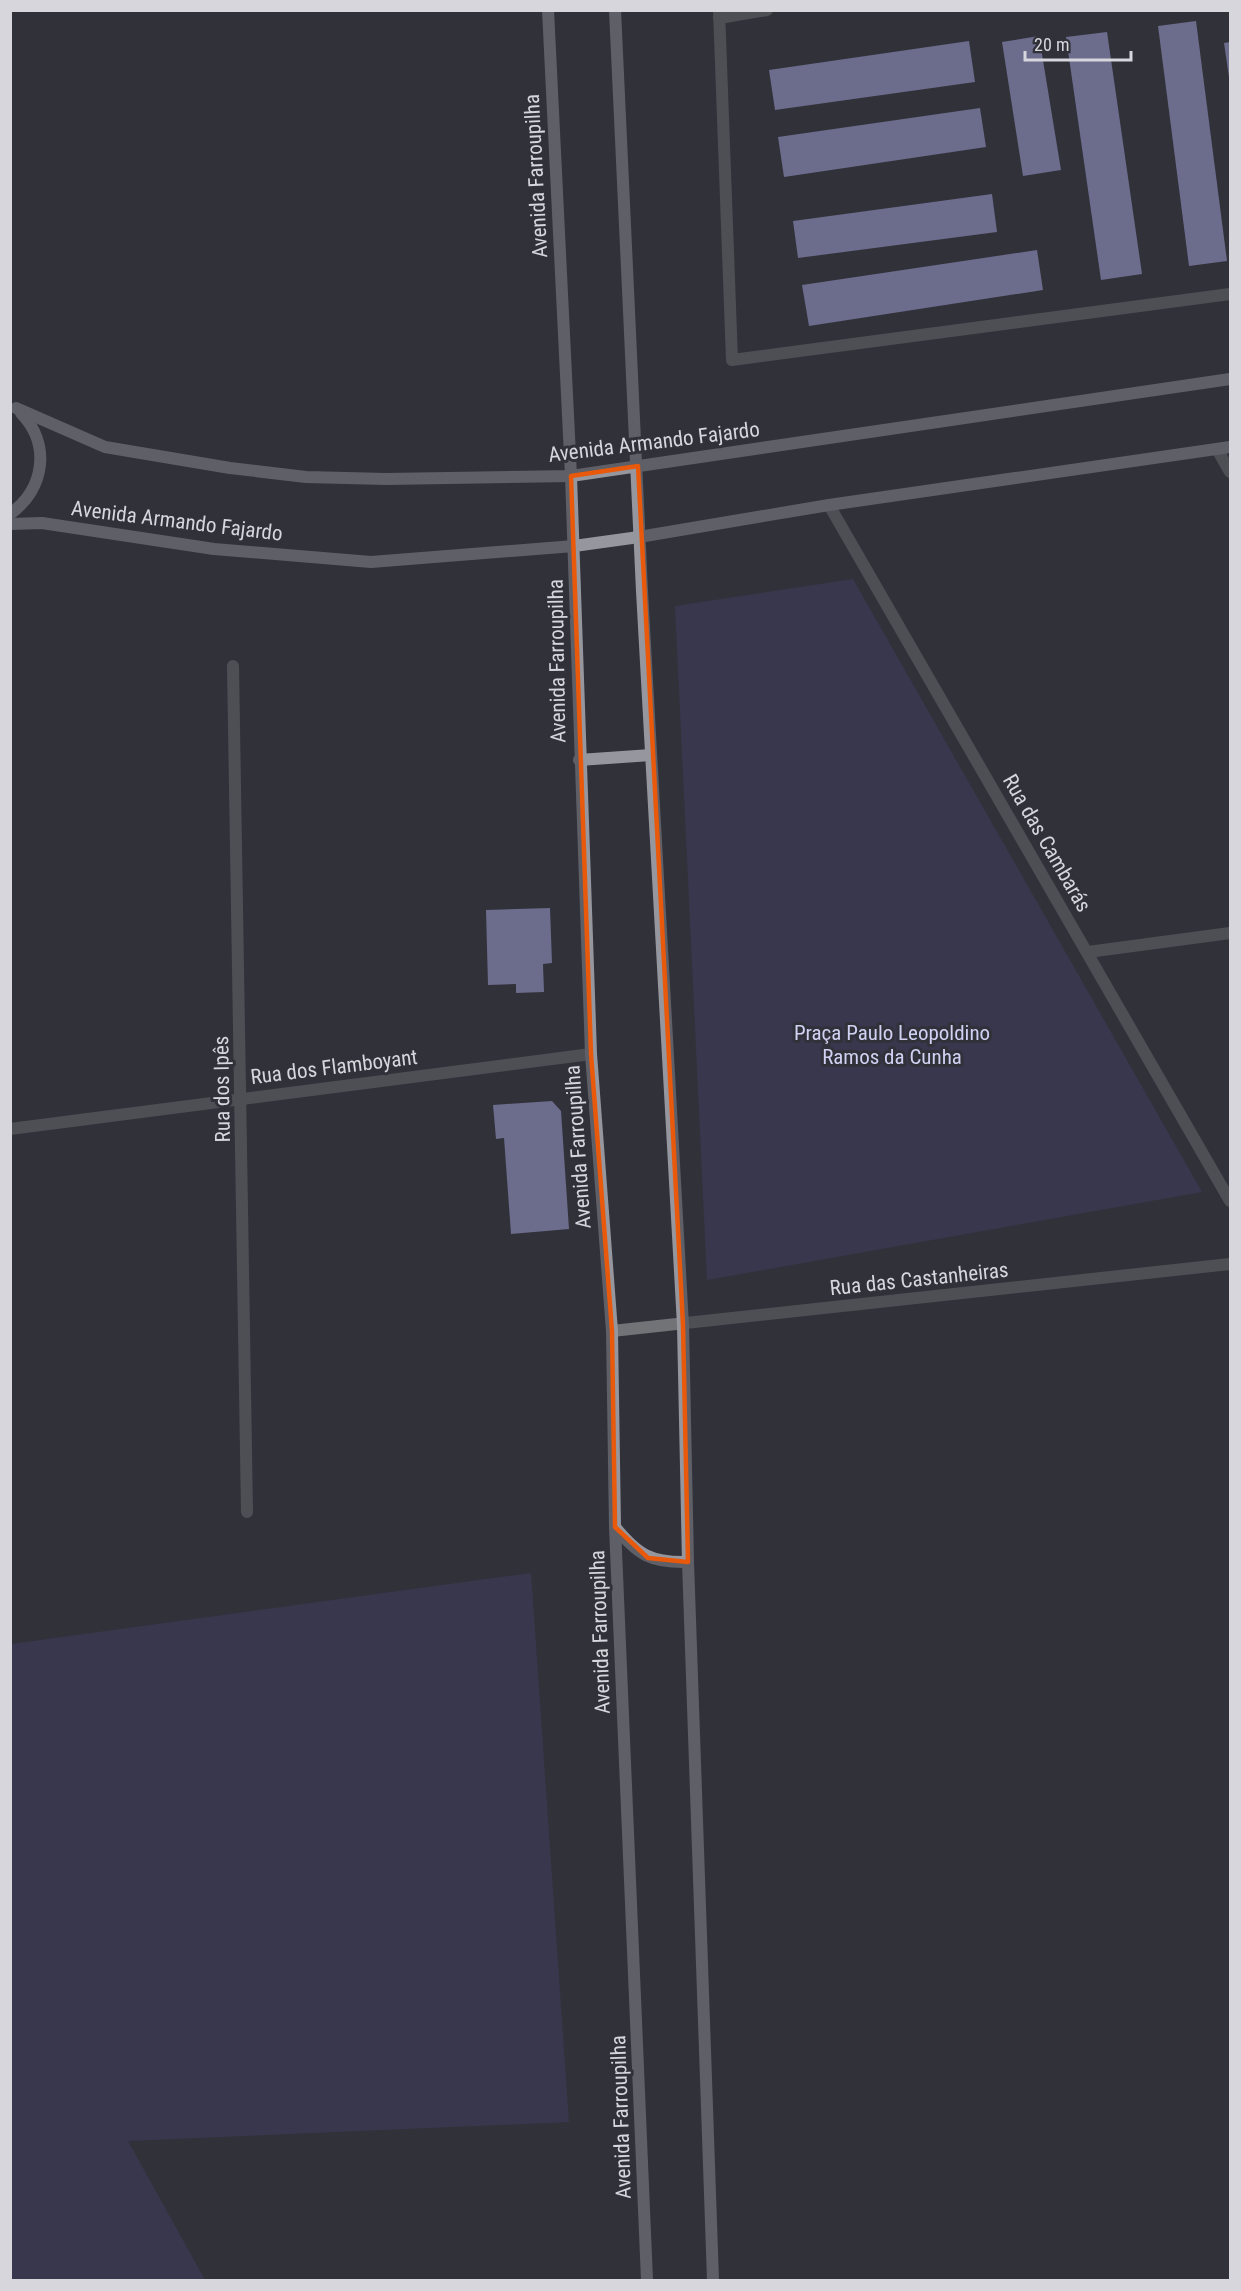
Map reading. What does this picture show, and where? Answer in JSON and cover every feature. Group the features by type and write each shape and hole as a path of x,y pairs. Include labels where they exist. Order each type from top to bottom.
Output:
{"main road":[{"name":"Avenida Farroupilha","path":"548,10 574,546 579,760 591,1054 612,1331 615,1527 647,2280"},
{"path":"615,10 638,466 639,537 683,1325 688,1562 713,2280"},
{"name":"Avenida Armando Fajardo","path":"13,406 105,447 241,469 306,477 386,479 571,476 1230,379"},
{"path":"10,514 31,494 38,480 41,464 36,433 13,406"},
{"name":"Avenida Armando Fajardo","path":"10,524 42,523 214,549 371,562 574,546 1230,447"},
{"path":"579,760 651,755"},
{"path":"615,1527 629,1544 648,1558 668,1562 688,1562"}],"street":[{"path":"767,10 719,14 732,360 1230,294"},
{"path":"1217,449 1230,472"},
{"name":"Rua das Cambarás","path":"829,506 1230,1201"},
{"name":"Rua dos Ipês","path":"233,666 242,1099 247,1512"},
{"path":"1088,952 1230,933"},
{"name":"Rua dos Flamboyant","path":"10,1129 591,1054"},
{"name":"Rua das Castanheiras","path":"612,1331 1230,1264"}],"highlighted area":[{"path":"638,466 683,1325 688,1562 648,1558 615,1527 612,1331 591,1054 571,476"}],"green space":[{"name":"Praça Paulo Leopoldino Ramos da Cunha","path":"853,579 1202,1192 707,1280 675,606"},
{"path":"531,1573 569,2122 128,2141 205,2280 11,2280 11,1644"}],"building":[{"path":"1196,21 1227,261 1189,266 1158,26"},
{"path":"1107,32 1142,274 1101,280 1066,37"},
{"path":"1039,36 1061,170 1023,176 1002,42"},
{"path":"969,41 975,82 775,110 769,70"},
{"path":"1230,42 1230,77 1229,77 1224,43"},
{"path":"980,108 986,147 784,177 778,137"},
{"path":"992,194 997,232 798,258 793,221"},
{"path":"1037,250 1043,290 809,326 802,285"},
{"path":"550,908 552,963 543,964 544,992 516,993 516,984 488,985 486,910"},
{"path":"552,1101 561,1111 569,1229 511,1234 504,1138 496,1139 493,1105"}]}
